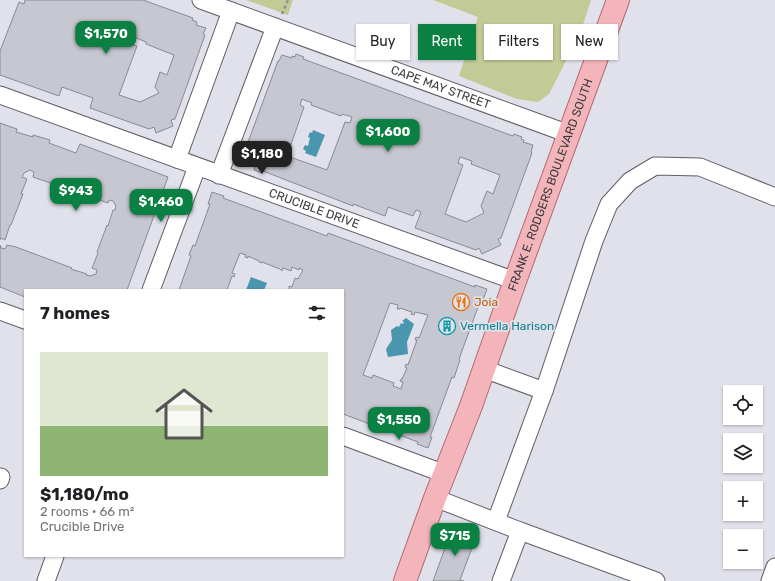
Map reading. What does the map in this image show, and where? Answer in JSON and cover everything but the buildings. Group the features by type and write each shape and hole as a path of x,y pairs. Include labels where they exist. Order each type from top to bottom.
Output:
{"main road":[{"name":"FRANK E. RODGERS BOULEVARD SOUTH","path":"444,474 471,406 568,134 618,0"},
{"path":"405,581 444,474"}],"street":[{"name":"CAPE MAY STREET","path":"201,0 231,11 278,21 568,134"},
{"path":"177,159 231,11"},
{"path":"219,175 278,21"},
{"name":"CRUCIBLE DRIVE","path":"0,95 515,281"},
{"path":"496,521 544,391 594,241 609,204 630,181 655,166 700,167 775,197"},
{"path":"151,289 197,167"},
{"path":"0,311 24,320"},
{"path":"484,369 544,391"},
{"path":"344,436 444,474"},
{"path":"435,498 656,581"},
{"path":"501,581 520,531"},
{"path":"46,581 55,557"},
{"path":"770,581 775,567"}],"path":[{"path":"278,21 288,0"}],"green space":[{"path":"246,0 293,0 288,15"},
{"path":"433,0 591,0 583,24 561,24 561,60 567,60 549,94 538,102 517,99 459,76 464,60 476,60 476,24 478,17"}],"water":[{"path":"313,130 325,135 316,157 305,153 306,151 303,149 305,145 308,146 310,138 308,137 310,132 312,133"},
{"path":"251,277 267,283 264,289 246,289"},
{"path":"406,318 414,324 407,342 408,354 388,357 386,349 392,340 391,330 397,326 399,327 401,323 403,324 404,322 402,321"}],"place":[{"name":"Joia","path":"461,302"},
{"name":"Vermella Harison","path":"447,326"}]}
